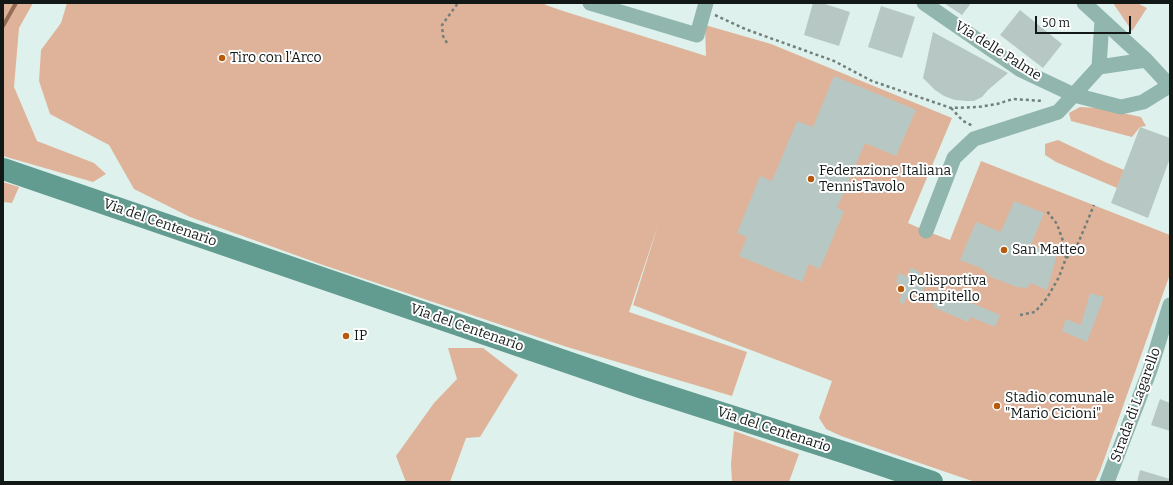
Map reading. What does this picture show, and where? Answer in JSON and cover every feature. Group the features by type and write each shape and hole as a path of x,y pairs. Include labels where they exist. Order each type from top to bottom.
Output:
{"street":[{"path":"590,3 696,35 705,7"},
{"name":"Via delle Palme","path":"924,3 1021,70 1070,99 1121,107 1143,102 1170,86"},
{"path":"1084,3 1146,60 1170,86"},
{"path":"1099,68 1102,20"},
{"path":"926,231 954,158 974,139 1058,112 1099,68 1146,60"},
{"name":"Via del Centenario","path":"3,169 640,388 839,450 932,482"},
{"name":"Strada di Lagarello","path":"1107,482 1150,370 1170,305"}],"path":[{"path":"447,43 443,36 442,25 458,3"},
{"path":"705,7 745,29 834,61 872,81 951,108 978,107 1014,99 1070,99"},
{"path":"951,108 963,121 983,130 993,132"},
{"path":"1066,258 1074,253 1094,205"},
{"path":"1020,315 1035,312 1047,298 1059,278 1066,258 1063,240 1057,224 1046,210"}],"shaded area":[{"path":"3,3 33,3 19,28 14,87 37,141 94,163 106,174 93,182 3,156"},
{"path":"67,3 543,3 560,10 706,56 705,25 771,44 952,118 908,223 950,240 981,161 1170,235 1170,274 1095,482 975,482 841,436 826,429 819,418 832,381 633,305 659,222 629,312 747,352 732,396 567,347 323,265 190,217 134,189 109,145 50,114 39,81 41,50 61,23"},
{"path":"1113,3 1137,3 1147,8 1132,31"},
{"path":"1080,107 1099,108 1141,117 1146,126 1140,127 1132,137 1071,121 1069,113"},
{"path":"1058,140 1124,170 1117,188 1056,162 1045,155 1045,144"},
{"path":"3,182 19,187 12,203 3,202"},
{"path":"448,348 483,348 518,375 480,437 466,438 450,482 406,482 396,456 434,403 457,379"},
{"path":"734,431 799,454 789,482 732,482 731,464"}],"building":[{"path":"813,3 822,3 850,12 839,46 804,35"},
{"path":"944,3 971,3 962,15"},
{"path":"881,6 915,17 902,58 868,47"},
{"path":"1020,10 1062,44 1043,68 1000,35"},
{"path":"933,32 1008,73 982,97 974,101 955,100 944,96 935,90 923,78"},
{"name":"Federazione Italiana TennisTavolo","path":"834,76 916,110 896,156 865,143 837,208 844,211 820,269 809,264 802,282 739,256 747,237 737,233 760,176 772,181 797,121 813,127"},
{"path":"1140,127 1170,138 1170,158 1148,218 1111,203"},
{"name":"San Matteo","path":"1014,201 1044,213 1031,245 1057,255 1047,290 1031,283 1027,288 1017,287 991,277 981,268 960,260 976,222 1001,232"},
{"path":"911,267 922,274 917,281 925,286 922,293 912,289 903,304 899,302 905,286 896,282 899,273 908,277"},
{"path":"938,289 1000,315 995,327 971,317 968,322 933,307"},
{"path":"1090,293 1104,297 1087,342 1062,331 1066,319 1081,325"},
{"path":"1160,399 1170,403 1170,431 1151,425"},
{"path":"1140,470 1170,479 1170,482 1137,482"}],"waterway":[{"path":"3,26 16,3"}],"place":[{"name":"Tiro con l'Arco","path":"222,58"},
{"name":"Federazione Italiana TennisTavolo","path":"811,179"},
{"name":"San Matteo","path":"1004,250"},
{"name":"Polisportiva Campitello","path":"901,289"},
{"name":"IP","path":"346,336"},
{"name":"Stadio comunale \"Mario Cicioni\"","path":"997,406"}]}
